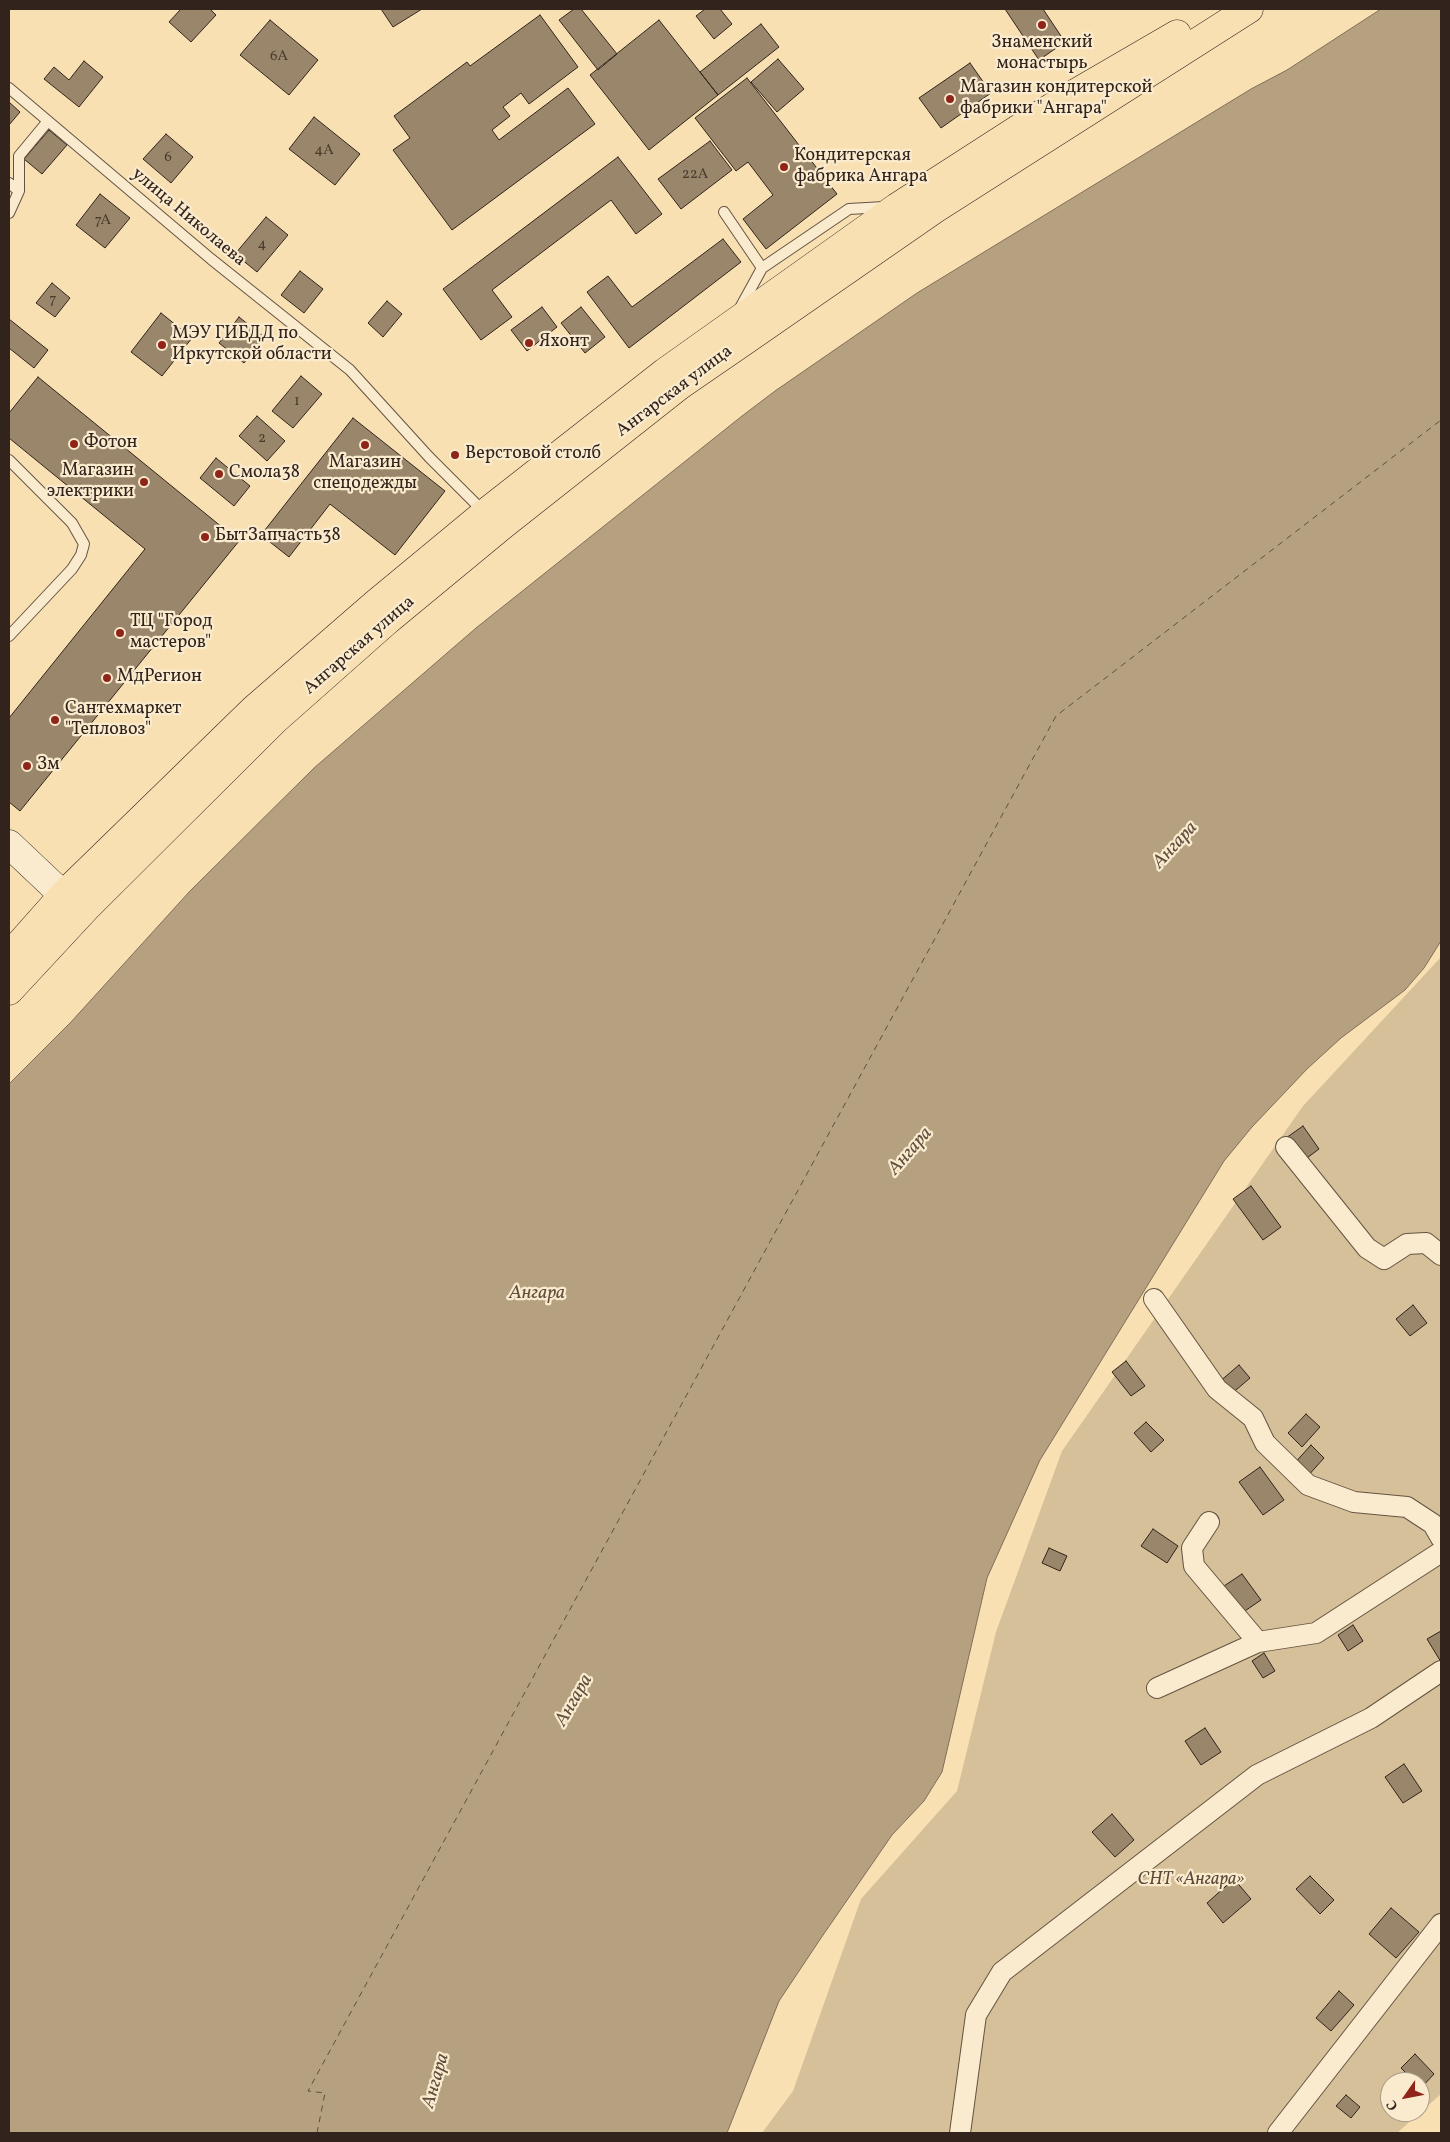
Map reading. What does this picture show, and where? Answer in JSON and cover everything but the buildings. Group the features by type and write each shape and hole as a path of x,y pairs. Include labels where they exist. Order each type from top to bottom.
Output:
{"main road":[{"name":"Ангарская улица","path":"9,956 63,895 254,709 375,604 485,513 665,372 897,207 1060,102 1216,9"},
{"name":"Ангарская улица","path":"9,991 88,906 275,720 388,620 503,525 679,386 935,209 1249,9"},
{"path":"9,844 63,895"}],"street":[{"path":"1286,1147 1367,1248 1384,1259 1407,1244 1426,1244 1441,1255"},
{"path":"1154,1299 1217,1389 1253,1418 1265,1443 1308,1485 1354,1502 1407,1508 1433,1524 1441,1538"},
{"path":"1208,1522 1192,1548 1194,1566 1258,1642"},
{"path":"1157,1688 1258,1642 1316,1633 1441,1552"},
{"path":"960,2133 976,2015 1002,1972 1257,1774 1371,1718 1441,1671"},
{"path":"1278,2133 1441,1924"}],"lane":[{"name":"улица Николаева","path":"9,88 211,259 350,370 429,457 485,513"},
{"path":"9,213 19,192 19,156 48,121"},
{"path":"9,183 19,192"},
{"path":"732,324 762,268 849,209 897,207"},
{"path":"724,212 762,268"},
{"path":"9,460 72,523 84,544 82,554 72,569 9,636"}],"green space":[{"name":"СНТ «Ангара»","path":"1441,957 1441,2094 1430,2104 1430,2072 1380,2072 1380,2122 1409,2122 1397,2133 762,2133 793,2091 861,1899 957,1791 996,1632 1062,1451 1303,1106"}],"water":[{"name":"Ангара","path":"1381,9 1441,9 1441,941 1424,968 1405,990 1341,1038 1307,1069 1252,1127 1224,1161 1040,1460 987,1578 942,1772 924,1801 892,1835 779,2001 727,2133 9,2133 9,1084 71,1022 190,891 314,768 476,628 742,416 917,293 1251,89 1287,70"}],"ferry route":[{"path":"317,2133 325,2093 308,2091 1056,716 1441,420"}],"place":[{"name":"Знаменский монастырь","path":"1042,25"},
{"name":"Магазин кондитерской фабрики \"Ангара\"","path":"950,99"},
{"name":"Кондитерская фабрика Ангара","path":"784,167"},
{"name":"Яхонт","path":"529,343"},
{"name":"МЭУ ГИБДД по Иркутской области","path":"162,345"},
{"name":"Фотон","path":"74,444"},
{"name":"Магазин спецодежды","path":"365,445"},
{"name":"Верстовой столб","path":"455,455"},
{"name":"Смола38","path":"219,474"},
{"name":"Магазин электрики","path":"144,482"},
{"name":"БытЗапчасть38","path":"205,537"},
{"name":"ТЦ \"Город мастеров\"","path":"120,633"},
{"name":"МдРегион","path":"107,678"},
{"name":"Сантехмаркет \"Тепловоз\"","path":"55,720"},
{"name":"Зм","path":"27,766"}]}
